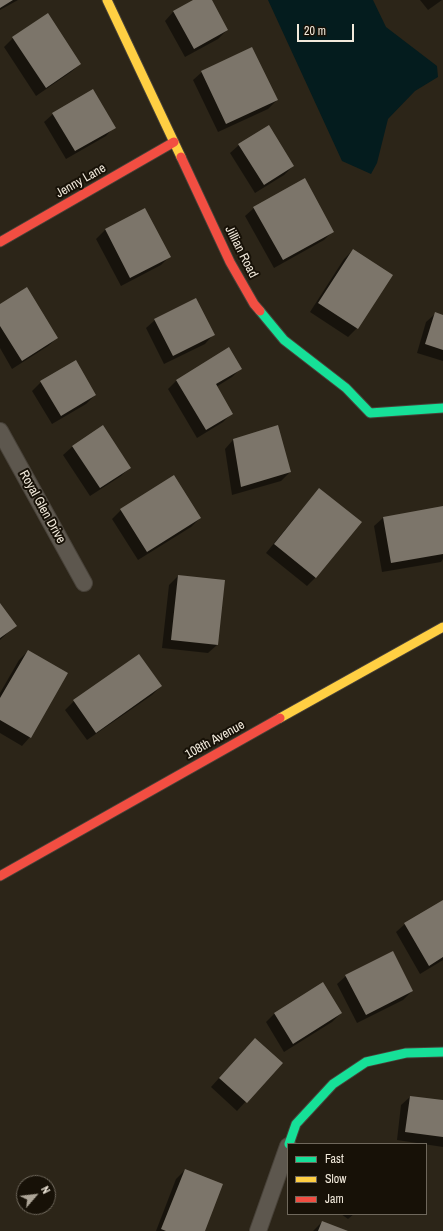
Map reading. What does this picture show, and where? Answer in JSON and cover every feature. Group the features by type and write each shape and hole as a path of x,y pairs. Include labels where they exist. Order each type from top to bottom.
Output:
{"street":[{"name":"Jillian Road","path":"107,0 230,262 254,304 284,340 346,388 370,413 443,408"},
{"name":"Jenny Lane","path":"0,242 174,142"},
{"name":"Royal Glen Drive","path":"0,431 84,583"},
{"name":"108th Avenue","path":"0,876 443,628"},
{"path":"289,1143 296,1124 332,1084 366,1062 406,1053 443,1052"},
{"path":"258,1231 287,1148"}],"water":[{"path":"268,0 373,0 386,27 437,66 438,77 415,91 388,119 377,163 371,174 342,161"}],"building":[{"path":"0,0 13,0 0,8"},
{"path":"193,0 212,0 228,30 194,49 173,11"},
{"path":"48,13 81,64 46,88 12,37"},
{"path":"252,47 278,100 226,124 201,71"},
{"path":"93,89 116,128 75,151 52,113"},
{"path":"269,125 294,166 264,185 238,144"},
{"path":"305,178 334,232 283,260 253,207"},
{"path":"145,208 171,257 130,278 105,229"},
{"path":"353,249 393,275 358,329 318,303"},
{"path":"27,287 58,338 22,361 0,326 0,304"},
{"path":"196,298 215,335 173,356 154,319"},
{"path":"435,312 443,315 443,350 425,344"},
{"path":"229,347 242,369 216,384 233,414 206,430 176,380"},
{"path":"76,360 96,395 61,416 40,381"},
{"path":"103,425 131,468 100,488 72,446"},
{"path":"278,425 291,472 241,487 233,439"},
{"path":"174,475 201,518 147,552 120,509"},
{"path":"319,488 362,522 316,578 274,544"},
{"path":"443,506 443,554 391,563 383,517"},
{"path":"178,575 225,580 218,645 171,640"},
{"path":"0,603 17,626 0,638"},
{"path":"28,650 68,673 31,738 0,720 0,698"},
{"path":"139,654 162,686 96,733 73,700"},
{"path":"443,900 443,957 429,966 404,923"},
{"path":"393,951 413,991 366,1015 345,975"},
{"path":"323,982 342,1013 293,1044 274,1013"},
{"path":"255,1038 283,1063 247,1103 219,1078"},
{"path":"410,1096 443,1100 443,1137 405,1132"},
{"path":"185,1169 223,1184 205,1231 166,1231 161,1229"},
{"path":"322,1221 348,1231 318,1231"}],"traffic: fast":[{"path":"260,311 284,340 346,388 370,413 443,408"},
{"path":"289,1143 296,1124 333,1084 366,1062 406,1053 443,1052"}],"traffic: slow":[{"path":"107,0 181,157"},
{"path":"280,718 443,627"}],"traffic: jam":[{"path":"0,242 174,142"},
{"path":"181,157 230,262 254,304 260,311"},
{"path":"0,876 280,718"}]}
